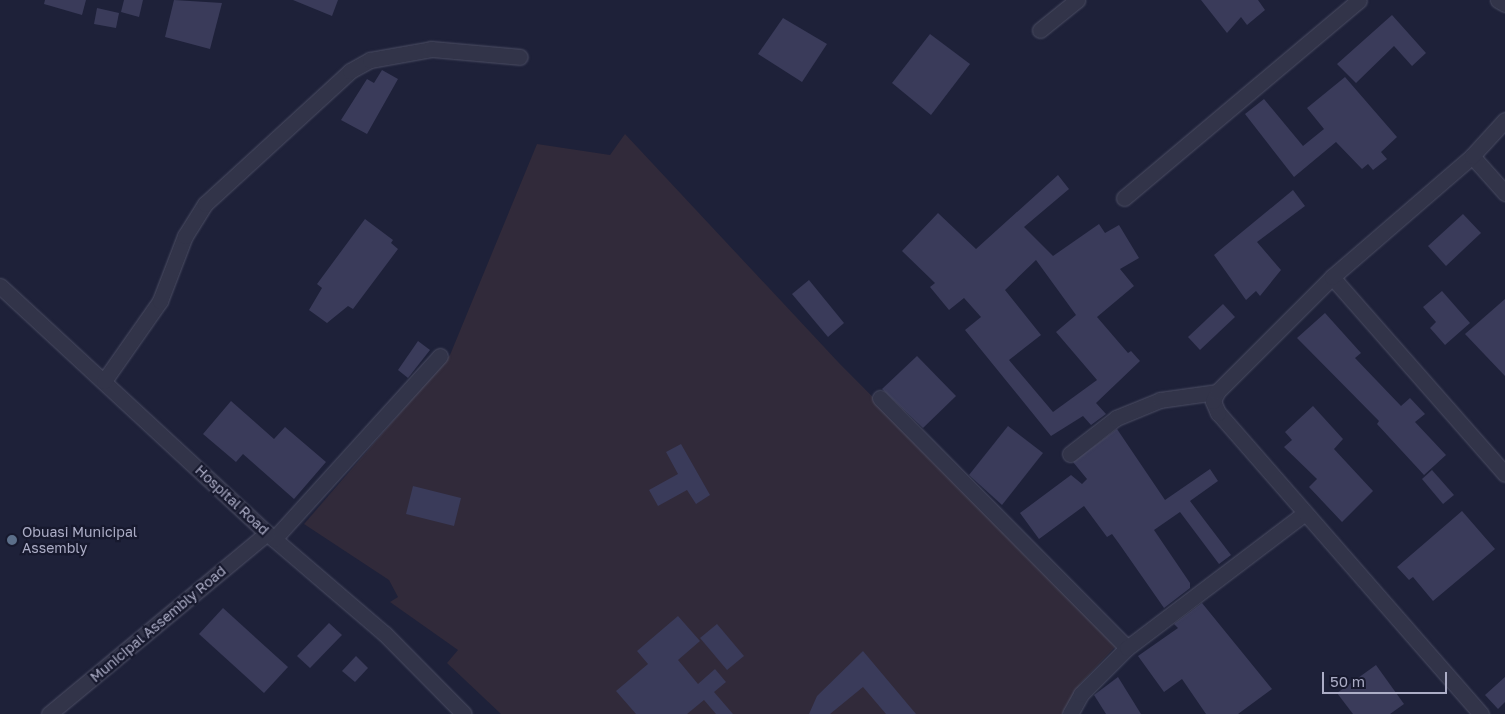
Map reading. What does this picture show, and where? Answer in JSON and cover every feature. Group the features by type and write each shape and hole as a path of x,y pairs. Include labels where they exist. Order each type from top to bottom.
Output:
{"street":[{"path":"1040,30 1077,0"},
{"path":"1124,198 1359,0"},
{"path":"1498,0 1505,4"},
{"path":"104,381 160,301 185,236 205,204 350,71 370,60 431,48 520,57"},
{"path":"1482,714 1218,413 1213,401 1217,392 1332,277 1472,156 1505,120"},
{"path":"1472,156 1505,193"},
{"path":"1332,277 1505,474"},
{"name":"Hospital Road","path":"0,286 270,536 385,634 464,714"},
{"name":"Municipal Assembly Road","path":"49,714 270,536 440,356"},
{"path":"1070,454 1116,418 1178,396 1217,392"},
{"path":"880,398 1128,648"},
{"path":"1070,714 1091,683 1128,648 1305,513"}],"shaded area":[{"path":"625,134 839,363 1118,644 1080,684 1062,714 501,714 447,663 458,650 390,602 398,597 389,580 304,524 450,355 537,144 610,155"}],"building":[{"path":"45,0 86,0 82,15 44,4"},
{"path":"124,0 143,0 139,17 121,12"},
{"path":"174,0 222,3 210,49 165,37"},
{"path":"293,0 338,0 332,16"},
{"path":"1201,0 1258,0 1265,10 1247,25 1241,17 1227,33"},
{"path":"97,8 119,13 116,28 94,24"},
{"path":"1392,15 1426,53 1412,66 1394,46 1356,83 1337,64"},
{"path":"783,18 827,44 802,82 758,54"},
{"path":"930,34 970,64 931,115 892,83"},
{"path":"382,70 398,79 367,134 341,120 367,79 374,83"},
{"path":"1345,77 1397,137 1381,152 1387,159 1373,170 1368,164 1362,169 1336,142 1294,177 1245,114 1264,99 1303,146 1324,129 1307,108"},
{"path":"1058,175 1069,189 1024,227 1053,256 1099,224 1105,233 1119,225 1139,258 1120,269 1134,286 1097,317 1128,353 1131,351 1140,361 1096,403 1106,414 1091,425 1083,416 1051,436 965,330 981,317 964,298 949,310 930,287 935,283 902,251 938,213 976,249","holes":["1036,260 1076,315 1056,332 1097,380 1053,412 1009,360 1041,335 1005,290"]},
{"path":"1293,190 1305,206 1257,242 1281,270 1260,296 1256,291 1246,300 1214,255"},
{"path":"1463,214 1481,233 1446,266 1428,246"},
{"path":"365,219 393,240 391,243 398,249 353,309 348,306 327,323 309,310 322,288 317,284"},
{"path":"809,280 844,323 828,337 792,294"},
{"path":"1442,291 1470,323 1445,345 1430,328 1436,322 1423,307"},
{"path":"1505,299 1505,376 1465,334"},
{"path":"1223,304 1235,317 1200,350 1188,337"},
{"path":"1325,313 1361,353 1355,358 1401,406 1410,398 1425,414 1415,422 1446,455 1424,475 1377,424 1379,421 1297,338"},
{"path":"418,341 430,350 408,378 398,370"},
{"path":"917,356 956,396 923,428 882,389"},
{"path":"231,401 274,439 285,427 326,462 294,499 243,454 236,462 203,434"},
{"path":"1313,406 1343,439 1334,449 1373,491 1342,522 1309,487 1317,479 1284,447 1292,440 1285,432"},
{"path":"1008,426 1043,453 1002,505 969,475"},
{"path":"1117,429 1165,500 1210,469 1218,481 1190,501 1231,555 1219,564 1180,512 1154,530 1190,583 1190,588 1164,608 1112,534 1107,537 1084,506 1039,539 1020,513 1071,475 1082,484 1087,479 1073,462"},
{"path":"681,444 710,495 696,504 687,490 658,506 649,490 678,474 666,452"},
{"path":"1432,470 1454,495 1443,504 1422,479"},
{"path":"413,486 461,498 454,526 406,514"},
{"path":"1462,511 1495,549 1433,601 1413,577 1409,580 1397,567"},
{"path":"1202,603 1272,689 1238,714 1206,714 1182,679 1164,692 1138,656 1178,628 1174,624"},
{"path":"223,608 288,667 264,693 199,634"},
{"path":"678,616 700,641 678,660 698,684 715,669 726,682 714,692 733,714 716,714 704,700 687,714 636,714 616,691 648,664 637,651"},
{"path":"329,623 342,635 310,668 297,656"},
{"path":"717,624 744,656 727,670 700,638"},
{"path":"863,651 916,714 886,714 863,687 830,714 809,714 817,696"},
{"path":"356,656 368,668 355,682 342,671"},
{"path":"1376,665 1404,704 1390,714 1353,714 1337,693"},
{"path":"1118,677 1141,714 1106,714 1094,695"},
{"path":"1505,677 1505,702 1498,709 1485,695"}],"place":[{"name":"Obuasi Municipal Assembly","path":"12,540"}]}
